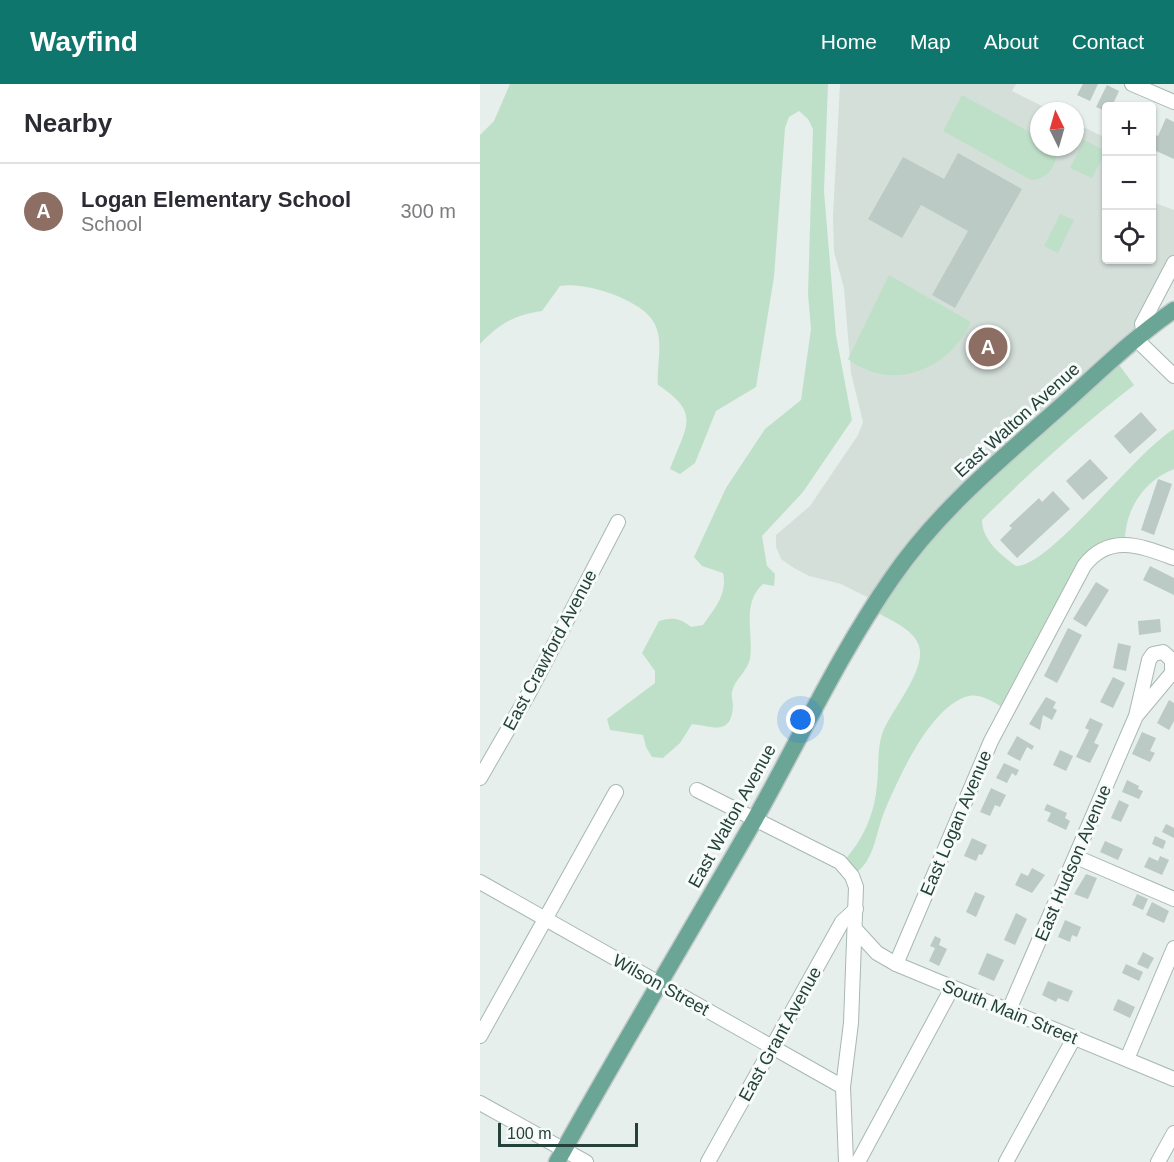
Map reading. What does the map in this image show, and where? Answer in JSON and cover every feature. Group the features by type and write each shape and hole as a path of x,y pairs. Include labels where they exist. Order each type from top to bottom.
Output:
{"main road":[{"name":"East Walton Avenue","path":"561,1156 755,818 861,627 906,558 986,472 1140,336 1174,310"}],"street":[{"path":"1132,84 1174,102"},
{"path":"1174,263 1142,324 1140,336 1174,376"},
{"name":"East Crawford Avenue","path":"480,778 529,693 618,522"},
{"name":"East Logan Avenue","path":"896,964 972,782 1019,684 1084,566 1097,551 1125,544 1174,558"},
{"name":"East Hudson Avenue","path":"1009,1010 1136,716"},
{"path":"697,790 840,862 852,876 856,886 856,909 850,1023 843,1087 846,1162"},
{"path":"480,1036 616,792"},
{"path":"1076,857 1174,899"},
{"name":"Wilson Street","path":"480,882 843,1087"},
{"name":"East Grant Avenue","path":"708,1162 842,922 856,909"},
{"name":"South Main Street","path":"855,929 877,953 896,964 1174,1079"},
{"path":"1127,1059 1174,948"},
{"path":"858,1162 952,988"},
{"path":"1006,1162 1074,1038"},
{"path":"480,1103 561,1156 586,1162"},
{"path":"1158,1162 1174,1134"}],"shaded area":[{"path":"840,84 1016,84 1012,91 1034,102 1030,102 1030,156 1084,156 1084,127 1102,136 1102,264 1156,264 1156,203 1174,210 1174,263 1142,324 881,604 841,584 809,576 794,568 781,559 776,547 776,535 810,506 858,435 863,422 851,373 844,288 834,252 833,217"}],"green space":[{"path":"510,84 828,84 824,191 836,335 852,420 803,492 762,536 767,566 775,574 774,586 763,584 752,600 750,659 733,688 733,706 729,722 719,727 692,724 680,743 663,758 652,757 643,735 610,730 607,719 655,683 655,671 642,653 659,621 672,619 680,620 691,627 703,625 715,607 724,588 723,573 702,566 694,557 726,488 765,429 801,400 811,329 808,294 813,129 808,119 799,111 789,117 785,128 774,277 756,387 716,411 695,463 680,474 670,469 685,431 685,413 681,404 658,385 659,336 657,328 646,313 636,306 611,293 597,289 583,286 560,286 542,311 523,315 508,322 480,344 480,135 494,121"},
{"path":"962,95 1030,132 1030,156 1056,156 1056,159 1047,174 1031,180 943,131"},
{"path":"1084,140 1102,149 1102,159 1092,178 1070,168 1076,156 1084,156"},
{"path":"1060,214 1074,220 1058,253 1044,246"},
{"path":"889,275 971,322 949,353 934,364 900,375 883,374 865,369 848,359"},
{"path":"1114,358 1134,385 1056,450 982,520 985,534 999,552 1016,566 1031,561 1071,529 1138,460 1174,429 1174,469 1153,481 1138,499 1128,520 1125,544 1097,551 1007,710 984,698 969,696 955,702 928,729 897,783 883,815 870,856 860,870 853,875 843,862 862,836 871,816 876,795 880,740 913,678 920,656 919,646 912,635 876,612 909,560"}],"building":[{"path":"1083,84 1098,84 1090,101 1077,95"},
{"path":"1107,85 1119,91 1114,102 1102,102 1102,109 1096,107"},
{"path":"1166,118 1174,122 1174,159 1156,151 1156,135 1158,136"},
{"path":"958,153 1022,189 955,308 932,295 968,231 921,205 902,238 868,219 903,157 944,179"},
{"path":"1141,412 1157,430 1130,454 1114,436"},
{"path":"1090,459 1108,478 1083,500 1066,481"},
{"path":"1158,479 1172,484 1154,535 1141,530"},
{"path":"1053,491 1070,509 1017,558 1000,540 1012,528 1009,526 1039,498 1042,502"},
{"path":"1150,566 1174,578 1174,595 1143,580"},
{"path":"1096,582 1109,590 1086,627 1073,619"},
{"path":"1160,619 1161,632 1139,635 1138,621"},
{"path":"1068,628 1082,635 1057,683 1044,676"},
{"path":"1118,643 1131,646 1126,671 1113,668"},
{"path":"1113,677 1125,683 1113,708 1100,702"},
{"path":"1046,697 1056,702 1053,708 1057,710 1052,720 1043,715 1040,730 1029,724"},
{"path":"1169,700 1174,703 1174,721 1169,730 1157,723"},
{"path":"1090,718 1103,724 1094,743 1099,745 1090,763 1076,757 1089,730 1085,728"},
{"path":"1142,732 1156,738 1150,751 1155,753 1150,762 1132,754"},
{"path":"1017,736 1034,746 1032,750 1027,747 1020,761 1007,754"},
{"path":"1060,750 1073,756 1066,771 1053,765"},
{"path":"1004,763 1019,770 1016,776 1012,773 1007,783 996,778"},
{"path":"1127,780 1139,786 1138,789 1143,791 1139,799 1122,792"},
{"path":"991,788 1006,795 1000,807 995,805 990,816 980,812"},
{"path":"1119,800 1129,805 1121,822 1111,818"},
{"path":"1047,804 1067,813 1065,818 1070,821 1066,830 1047,821 1051,813 1044,810"},
{"path":"1166,824 1174,828 1174,838 1162,832"},
{"path":"1155,836 1166,841 1163,849 1152,844"},
{"path":"972,838 987,845 976,861 964,856"},
{"path":"1105,841 1123,849 1118,860 1100,852"},
{"path":"1160,856 1169,860 1162,875 1144,867 1149,857 1158,861"},
{"path":"1032,868 1045,875 1032,893 1015,885 1021,873 1028,876"},
{"path":"1086,874 1097,878 1088,899 1074,894"},
{"path":"975,892 985,896 976,917 966,912"},
{"path":"1137,894 1148,899 1143,910 1132,905"},
{"path":"1152,902 1169,911 1164,923 1146,915"},
{"path":"1016,913 1027,919 1015,945 1004,940"},
{"path":"1065,920 1081,927 1077,937 1072,935 1070,942 1058,937"},
{"path":"935,936 941,939 939,945 947,949 939,966 929,961 935,948 930,946"},
{"path":"1143,952 1154,958 1148,969 1137,964"},
{"path":"987,953 1004,960 994,981 978,974"},
{"path":"1126,964 1143,972 1139,981 1122,973"},
{"path":"1048,981 1073,991 1068,1002 1058,998 1056,1002 1042,995"},
{"path":"1118,999 1135,1007 1130,1018 1113,1010"}],"place":[{"name":"Logan Elementary School","path":"988,347"}]}
